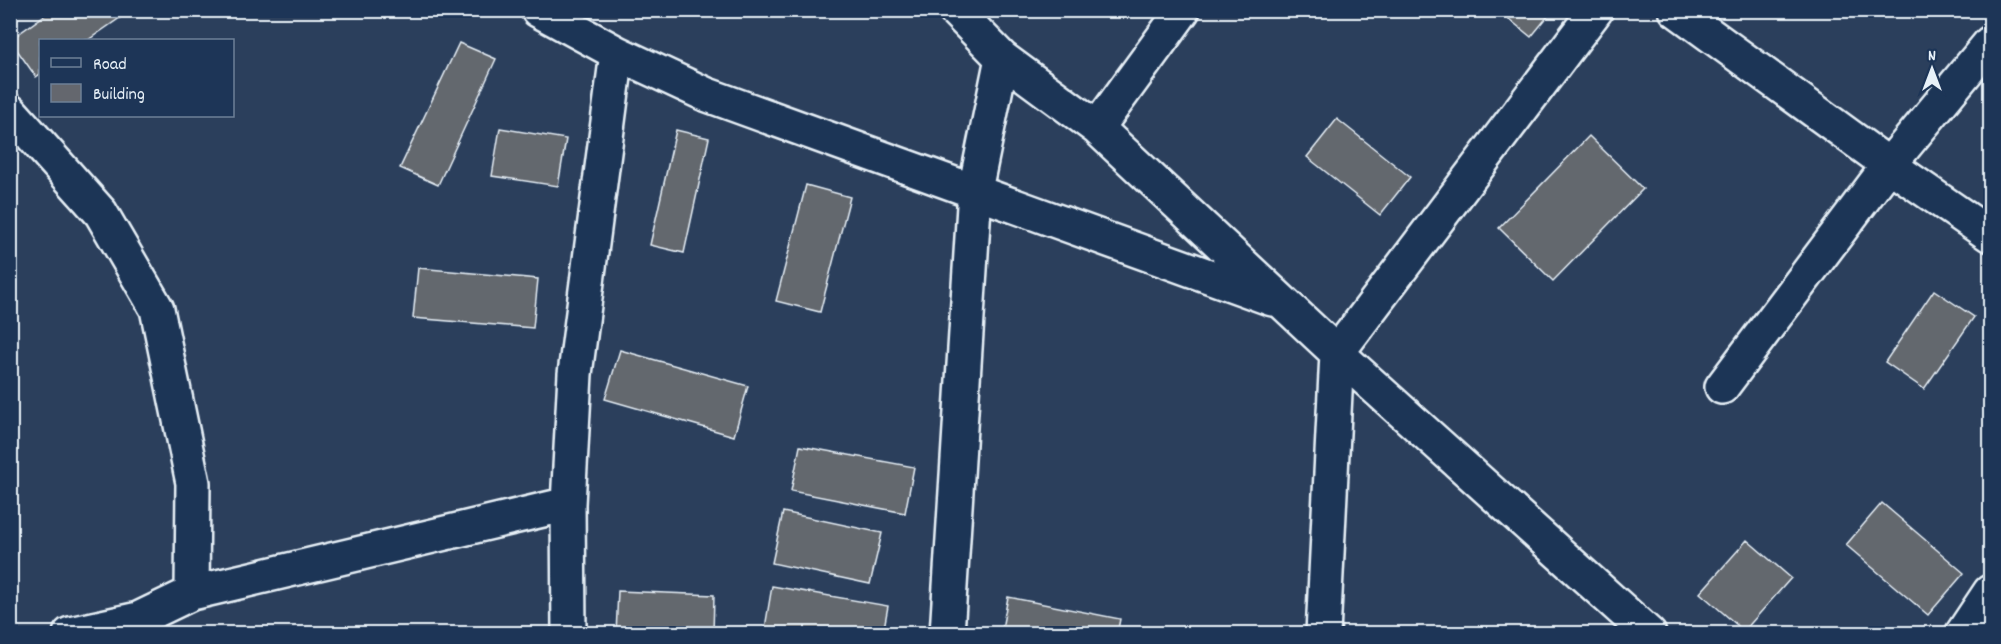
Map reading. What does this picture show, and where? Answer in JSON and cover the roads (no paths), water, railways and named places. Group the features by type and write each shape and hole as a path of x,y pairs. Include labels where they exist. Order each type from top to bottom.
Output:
{"street":[{"path":"538,10 616,53 705,94 1288,305"},
{"path":"955,10 1002,58 1097,128 1337,352 1649,633"},
{"path":"1097,128 1183,10"},
{"path":"1323,633 1337,352 1596,10"},
{"path":"1676,10 1889,165 1990,235"},
{"path":"1722,387 1889,165 1990,43"},
{"path":"569,633 568,504 575,374 616,53"},
{"path":"947,633 975,190 1002,58"},
{"path":"10,111 101,213 157,309 193,483 192,593"},
{"path":"70,633 138,618 192,593 568,504"},
{"path":"1962,633 1990,592"}]}
